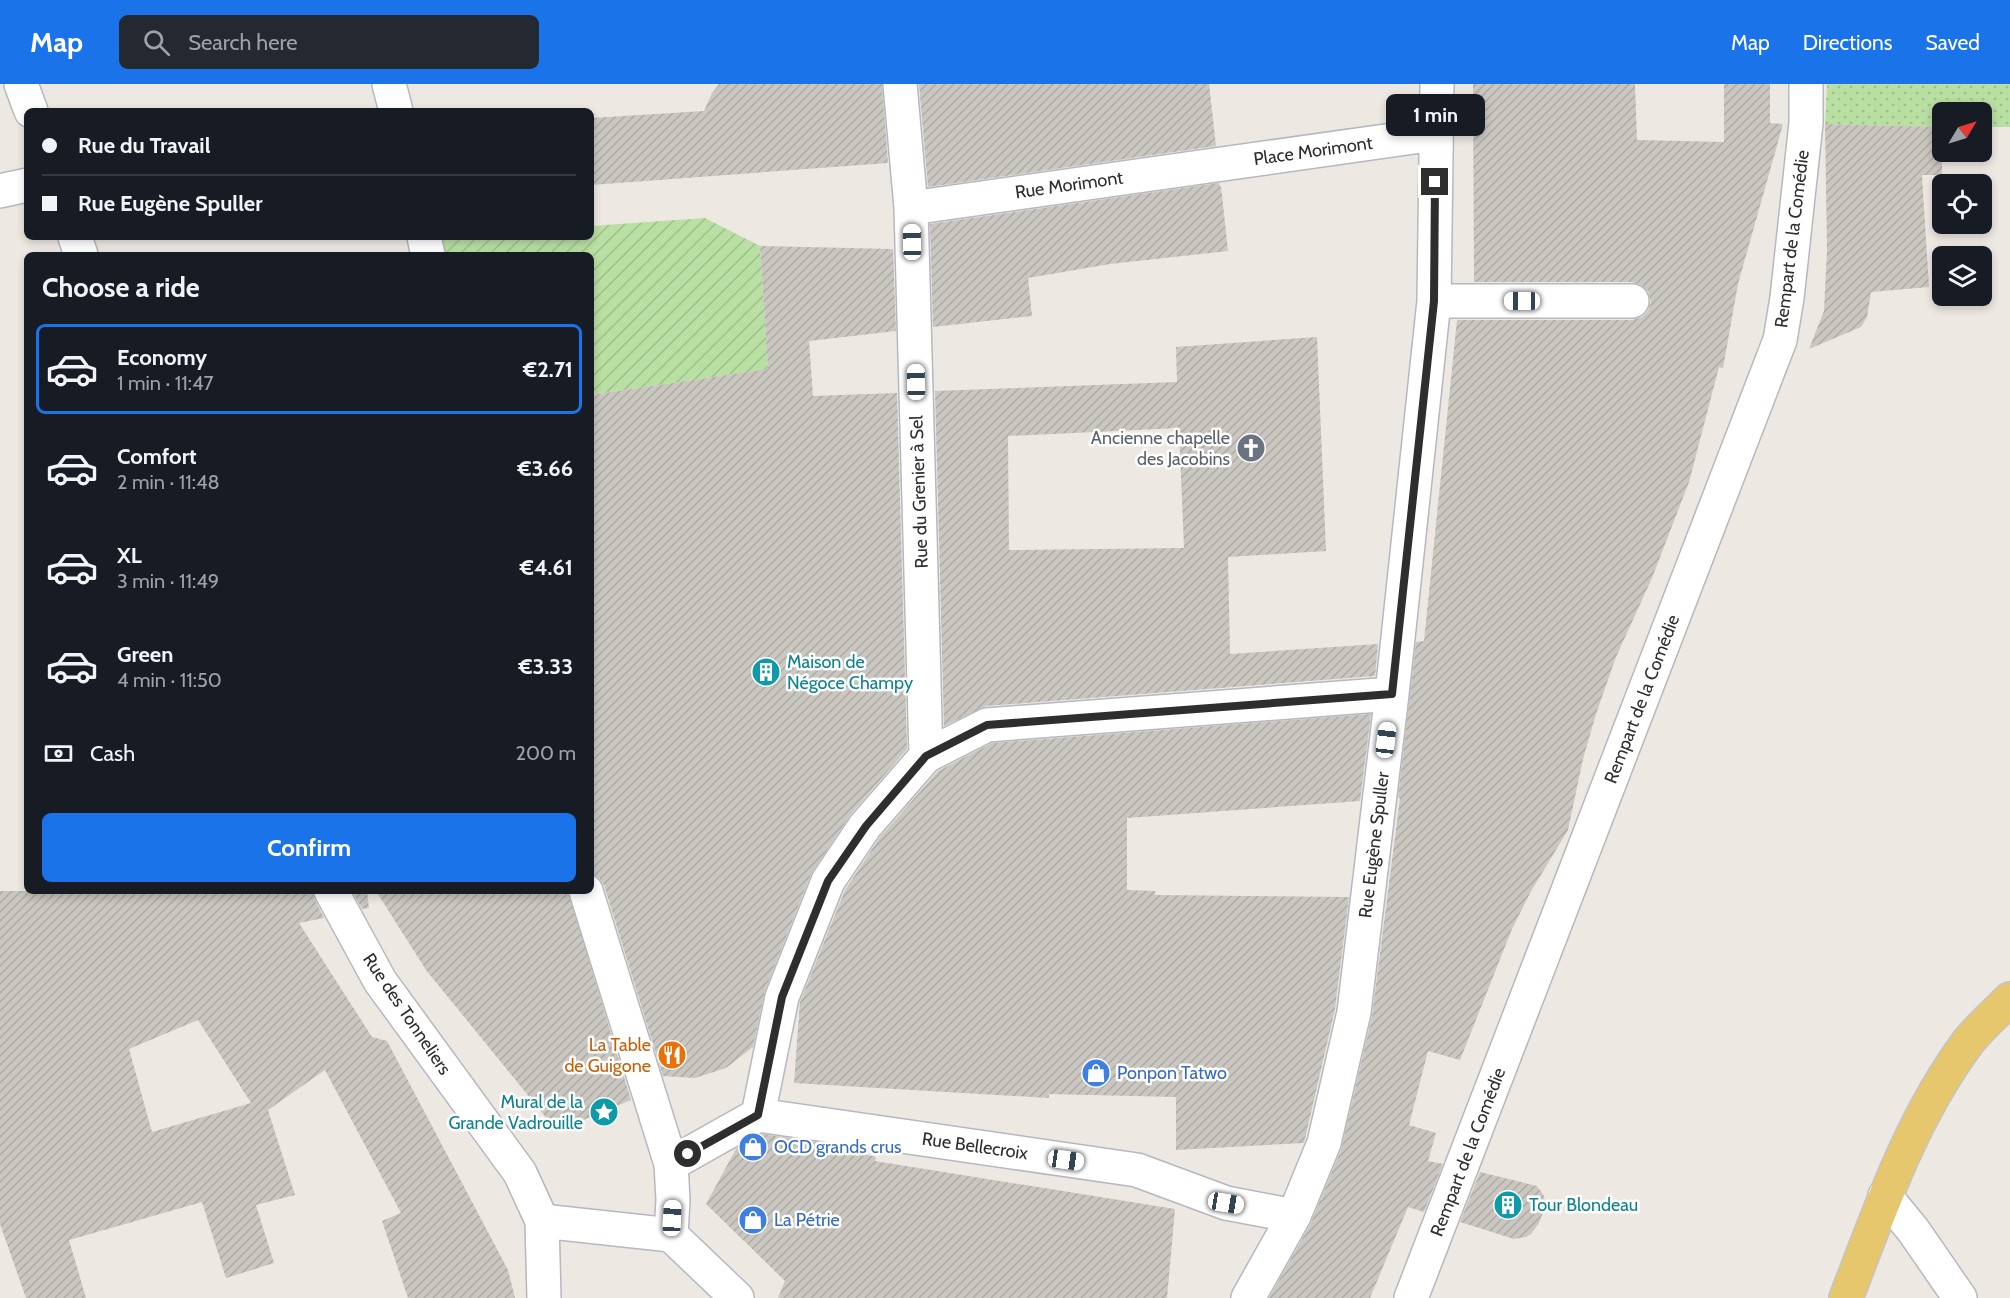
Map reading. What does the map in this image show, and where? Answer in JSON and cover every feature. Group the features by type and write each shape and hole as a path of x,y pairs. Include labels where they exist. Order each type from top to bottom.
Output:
{"main road":[{"path":"1846,1298 1885,1196 1925,1107 1969,1041 2010,999"}],"street":[{"path":"21,84 30,108"},
{"path":"389,84 395,108"},
{"name":"Rue du Grenier à Sel","path":"900,84 911,207 926,756"},
{"name":"Rue Eugène Spuller","path":"1248,1298 1294,1216 1324,1143 1354,1012 1392,694 1434,301 1437,84"},
{"name":"Rempart de la Comédie","path":"1412,1298 1780,340 1787,298 1806,123 1806,84"},
{"name":"Place Morimont","path":"1226,163 1435,134"},
{"name":"Rue Morimont","path":"911,207 1226,163"},
{"path":"0,191 24,185"},
{"path":"1434,301 1632,301"},
{"path":"671,1164 758,1115 782,997 828,881 866,826 926,756 987,725 1392,694"},
{"name":"Rue des Tonneliers","path":"333,894 380,981 520,1173 542,1221 544,1298"},
{"path":"587,894 671,1164 673,1200 671,1235"},
{"name":"Rue Bellecroix","path":"758,1115 1137,1170 1226,1203 1294,1216"},
{"path":"1885,1196 1913,1230 1960,1298"},
{"path":"542,1221 671,1235 737,1298"}],"green space":[{"path":"1827,84 2010,84 2010,127 1992,127 1992,102 1932,102 1932,127 1825,124"},
{"path":"705,218 760,246 768,369 594,395 594,252 437,252 435,240 594,240 594,226"}],"building":[{"path":"719,84 882,84 888,163 594,185 594,118 704,111"},
{"path":"919,84 1209,84 1216,146 928,187"},
{"path":"1473,84 1635,84 1637,140 1724,142 1724,84 1770,84 1770,123 1783,124 1738,284 1723,368 1719,367 1689,482 1652,578 1616,657 1596,714 1583,759 1568,830 1530,893 1512,929 1460,1060 1428,1051 1409,1125 1436,1133 1428,1161 1443,1164 1424,1212 1408,1207 1370,1298 1269,1298 1310,1225 1341,1150 1372,1016 1400,798 1398,798 1416,642 1424,641 1457,320 1632,320 1642,317 1648,311 1651,302 1648,291 1632,282 1474,282"},
{"path":"1825,124 1932,127 1932,162 1942,162 1942,174 1922,175 1929,287 1871,292 1867,317 1861,327 1809,349 1824,311 1827,250"},
{"path":"1219,183 1228,251 1110,264 1028,278 1032,316 933,327 930,224"},
{"path":"760,246 893,249 896,331 809,341 813,396 897,393 907,749 851,814 811,874 765,990 753,1047 726,1068 695,1078 663,1076 604,885 594,875 594,395 768,369"},
{"path":"1317,337 1326,551 1228,557 1230,654 1378,644 1375,676 986,706 944,726 935,391 1177,382 1176,347","holes":["1179,428 1184,548 1009,550 1008,436"]},
{"path":"1371,714 1360,801 1127,818 1127,890 1155,891 1155,895 1349,897 1335,1009 1304,1143 1176,1150 1176,1097 1049,1094 1049,1098 794,1083 800,1002 845,890 880,837 938,771 992,743"},
{"path":"0,891 24,891 24,894 313,894 324,918 299,923 372,1037 387,1041 508,1270 515,1298 408,1298 382,1221 401,1213 325,1070 268,1110 295,1195 256,1205 274,1263 226,1278 202,1202 69,1240 86,1298 26,1298 0,1224","holes":["198,1020 251,1103 152,1132 129,1049"]},
{"path":"354,894 367,894 369,908 362,909"},
{"path":"378,894 569,894 631,1100 557,1131 426,970"},
{"path":"762,1134 816,1142 876,1157 875,1161 1175,1209 1167,1298 778,1298 785,1281 706,1204 736,1149"},
{"name":"Tour Blondeau","path":"1480,1172 1537,1186 1544,1196 1545,1207 1539,1223 1531,1234 1514,1239 1460,1222"}],"place":[{"name":"Ancienne chapelle des Jacobins","path":"1251,448"},
{"name":"Maison de Négoce Champy","path":"766,672"},
{"name":"La Table de Guigone","path":"672,1055"},
{"name":"Ponpon Tatwo","path":"1096,1073"},
{"name":"Mural de la Grande Vadrouille","path":"604,1112"},
{"name":"OCD grands crus","path":"753,1147"},
{"name":"Tour Blondeau","path":"1508,1205"},
{"name":"La Pétrie","path":"753,1220"}],"route":[{"path":"688,1154 758,1115 782,997 828,881 866,826 926,756 987,725 1392,694 1434,301 1435,182"}]}
